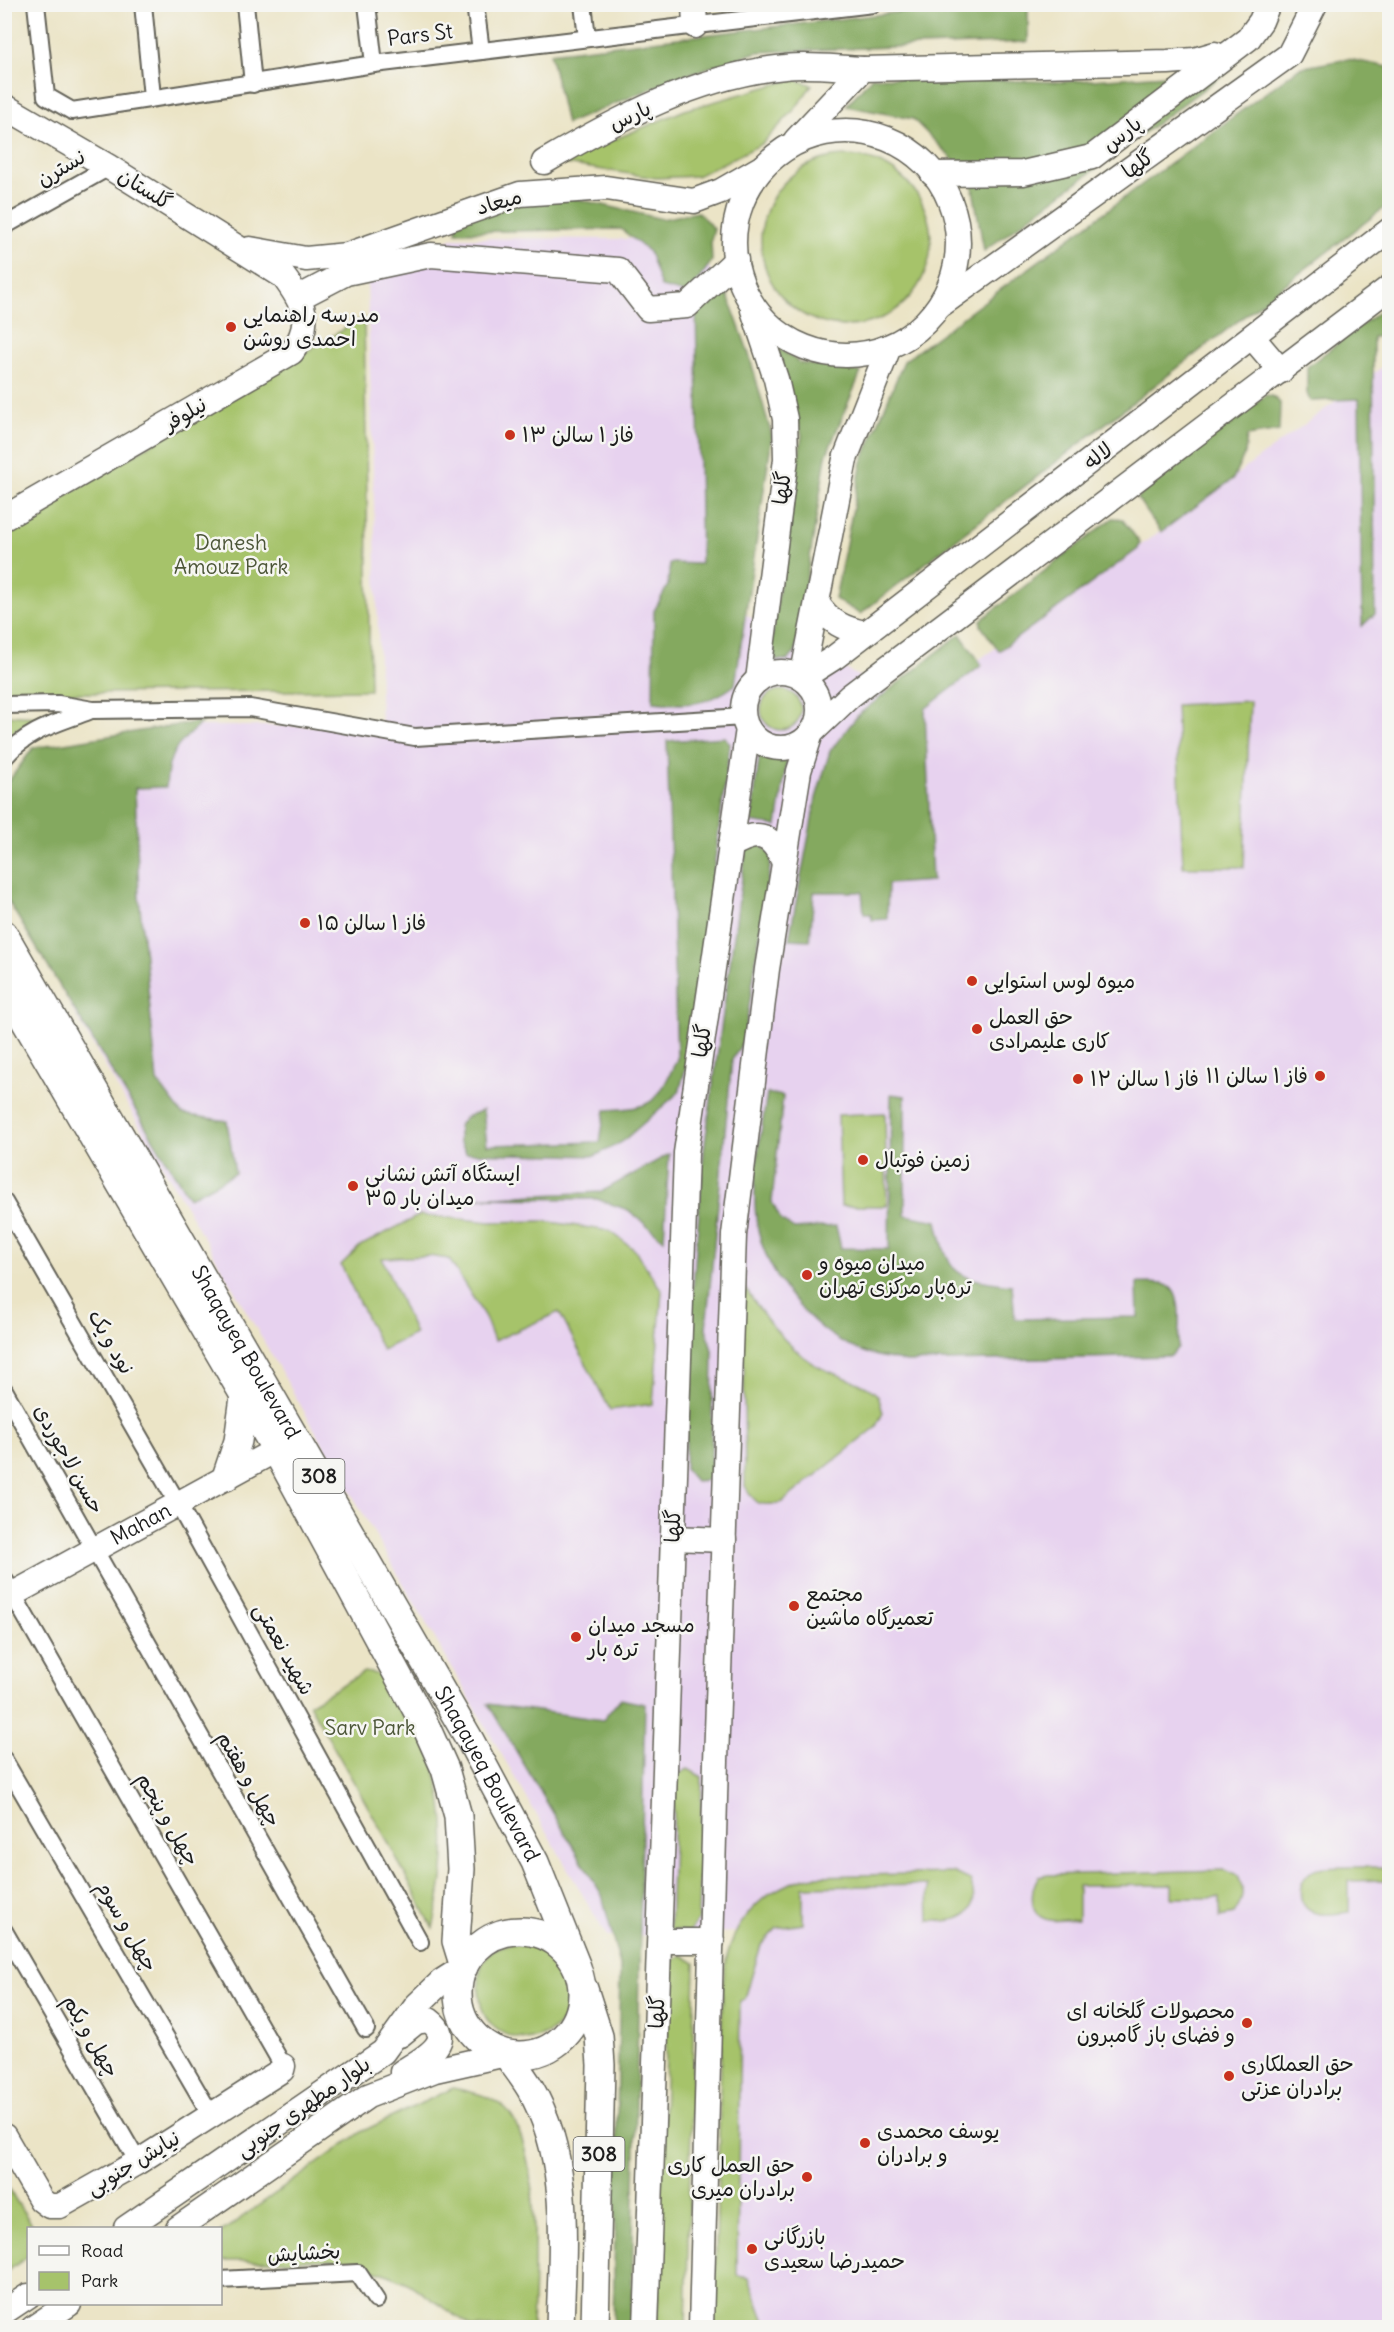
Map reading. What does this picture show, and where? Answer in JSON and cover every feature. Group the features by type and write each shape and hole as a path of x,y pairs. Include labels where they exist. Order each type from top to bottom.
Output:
{"main road":[{"name":"Shaqayeq Boulevard","path":"4,934 21,1006 244,1397 287,1445 445,1769 458,1816 461,1845 456,1941 464,1967"},
{"name":"Shaqayeq Boulevard","path":"4,985 21,1006 287,1445 465,1732 535,1862 579,1975 599,2036 601,2065 595,2328"},
{"path":"226,1477 238,1441 244,1397"},
{"path":"510,1932 530,1932 558,1944 579,1975 582,2004 579,2014 563,2039 546,2051 526,2056 506,2054 482,2042 464,2020 459,2003 459,1985 464,1967 475,1950 491,1938 510,1932"},
{"name":"308","path":"506,2054 535,2099 547,2128 556,2169 562,2207 560,2328"}],"street":[{"name":"Pars St","path":"36,4 46,96 72,111 374,63 587,38 694,15 873,4"},
{"path":"144,4 152,97"},
{"path":"245,4 253,84"},
{"path":"367,4 374,63"},
{"path":"475,4 481,51"},
{"path":"583,4 587,38"},
{"name":"پارس","path":"933,174 1023,173 1092,157 1248,39 1262,21 1268,4"},
{"name":"گلها","path":"940,306 1289,56 1315,4"},
{"name":"پارس","path":"544,162 640,110 712,81 786,66 863,69 1168,62 1194,60 1215,54"},
{"path":"298,298 346,273 431,255 618,270 648,309 687,306 736,260 735,239 739,212 749,187 766,165 791,146 863,69"},
{"name":"گلستان","path":"4,106 109,167 283,276"},
{"path":"750,299 766,321 779,333 810,350 837,355 864,354 890,347 917,330 940,306 953,279 958,249 956,219 945,191 933,174 905,148 878,136 849,131 829,133 791,146"},
{"name":"میعاد","path":"232,244 265,254 306,259 347,255 417,228 520,194 606,188 694,201 721,191 766,165"},
{"name":"نسترن","path":"4,226 109,167"},
{"path":"417,228 431,255"},
{"name":"لاله","path":"802,678 865,633 1253,338 1389,230"},
{"name":"گلها","path":"736,260 776,379 784,419 786,459 758,680"},
{"name":"نیلوفر","path":"4,518 292,352 304,335 304,312 298,298 283,276"},
{"name":"لاله","path":"811,733 850,696 1389,287"},
{"path":"1253,338 1281,371"},
{"path":"802,678 845,459 890,347"},
{"path":"817,603 828,619 836,624 865,633"},
{"path":"701,2328 734,1235 783,860 798,771 818,716 817,698 802,678 780,672 758,680 746,696 746,723 761,742 778,748 802,742 811,733"},
{"path":"4,705 58,704 93,710 250,708 415,737 746,723"},
{"path":"4,758 25,737 38,729 93,710"},
{"name":"گلها","path":"646,2328 686,1153 746,723"},
{"path":"730,846 747,836 764,837 771,841 783,860"},
{"name":"نود و یک","path":"4,1202 178,1504"},
{"name":"حسن لاجوردی","path":"4,1390 94,1550"},
{"name":"Mahan","path":"7,1591 94,1550 287,1445"},
{"name":"شهید نعمتی","path":"178,1504 420,1942"},
{"path":"673,1538 724,1540"},
{"name":"چهل و هفتم","path":"94,1550 366,2030"},
{"name":"چهل و پنجم","path":"7,1591 284,2067"},
{"name":"چهل و سوم","path":"4,1760 211,2115"},
{"name":"چهل و یکم","path":"4,1931 138,2162"},
{"path":"660,1941 712,1941"},
{"name":"بلوار مطهری جنوبی","path":"129,2227 383,2052 417,2005 442,1981 464,1967"},
{"path":"368,2096 435,2050 440,2043 436,2025 429,2020 416,2022 383,2052"},
{"name":"بلوار مطهری جنوبی","path":"181,2227 368,2096 435,2070 506,2054"},
{"name":"نیایش جنوبی","path":"4,2136 40,2200 49,2206 60,2206 138,2162 284,2067"},
{"name":"بخشایش","path":"222,2280 358,2273 376,2300"},
{"path":"4,2312 27,2297"},
{"path":"33,2328 68,2305"}],"shaded area":[{"name":"میدان میوه و تره‌بار مرکزی تهران","path":"454,238 632,239 709,267 759,430 745,614 913,706 1118,562 1389,362 1389,2327 725,2327 736,1932 607,1937 37,948 20,766 199,726 381,726 367,277"}],"green space":[{"path":"960,5 1028,5 1028,42 757,52 679,77 566,124 550,53"},
{"path":"1348,59 1389,67 1389,204 860,614 835,599 862,462 904,361 1299,68"},
{"path":"1228,71 984,251 971,178 913,119 846,106 872,77 1061,82"},
{"path":"794,79 812,85 795,109 762,144 697,176 656,178 558,163 685,110"},
{"path":"846,156 879,163 893,170 906,181 917,194 924,208 931,241 924,274 917,288 906,301 893,312 879,319 846,326 813,319 799,312 786,301 775,288 768,274 761,241 768,208 775,194 786,181 799,170 813,163"},
{"path":"569,197 662,219 698,212 714,229 711,240 712,261 688,294 661,287 649,252 621,229 456,232 457,224 494,205"},
{"path":"723,282 748,351 772,436 735,685 706,701 687,704 653,702 654,611 668,585 670,563 701,564 696,308"},
{"path":"1389,304 1389,336 1373,337 1375,614 1362,626 1359,399 1310,401 1307,393 1307,367"},
{"name":"Danesh Amouz Park","path":"364,317 370,690 5,694 5,532"},
{"path":"777,347 800,363 861,372 826,456 795,653 788,660 776,660 771,645 802,435"},
{"path":"1266,395 1274,397 1280,403 1279,431 1247,436 1245,453 1233,479 1161,532 1137,498"},
{"path":"1113,518 1122,519 1140,543 1138,549 999,651 981,626 981,620"},
{"path":"960,634 982,665 925,709 932,881 888,884 887,919 872,920 871,914 864,914 862,892 814,892 810,940 789,939 816,798 830,751 858,715"},
{"path":"781,690 789,691 795,696 800,702 800,718 795,724 789,729 781,730 773,729 767,724 762,718 761,710 762,702 767,696 773,691"},
{"path":"1250,701 1244,867 1183,867 1176,705"},
{"path":"5,715 53,718 17,729 5,739"},
{"path":"203,721 172,756 166,787 135,788 139,896 157,1081 182,1114 227,1121 235,1173 189,1198 5,896 5,786 33,748"},
{"path":"725,737 730,744 690,1053 679,1092 622,1142 595,1156 466,1153 459,1141 459,1125 466,1117 483,1110 487,1145 600,1142 605,1110 644,1105 652,1101 664,1086 677,1059 667,741"},
{"path":"760,751 788,754 777,826 751,822"},
{"path":"756,842 772,854 744,1040 732,1060 706,1328 713,1354 711,1471 708,1480 695,1481 685,1469 689,1337 704,1150 746,849"},
{"path":"767,1093 783,1096 772,1202 781,1220 794,1229 836,1226 841,1248 889,1249 891,1094 905,1096 905,1215 937,1221 946,1254 958,1272 978,1280 1012,1285 1015,1319 1138,1317 1137,1283 1166,1285 1176,1295 1178,1303 1178,1347 1171,1356 906,1362 866,1353 847,1345 812,1320 797,1304 772,1268 764,1249 758,1230 755,1179"},
{"name":"زمین فوتبال","path":"885,1113 887,1206 841,1206 838,1115"},
{"path":"669,1154 664,1240 628,1210 597,1199 474,1198 601,1192"},
{"path":"420,1215 490,1222 544,1221 610,1231 635,1250 662,1291 653,1404 610,1410 559,1312 494,1341 485,1317 449,1259 428,1256 382,1258 415,1334 382,1350 341,1265 360,1246"},
{"path":"743,1285 766,1318 793,1348 821,1368 872,1390 878,1397 883,1413 875,1428 781,1503 759,1503 752,1498 745,1486"},
{"name":"Sarv Park","path":"364,1672 389,1676 422,1734 437,1776 445,1841 438,1906 433,1928 388,1842 309,1704"},
{"path":"620,1699 645,1704 631,2328 613,2327 620,1966 602,1895 488,1704 603,1720"},
{"path":"688,1769 702,1777 698,1920 689,1932 670,1929 675,1776"},
{"path":"1339,1867 1389,1867 1389,1880 1349,1881 1349,1912 1316,1913 1309,1910 1301,1900 1301,1886 1308,1874 1314,1870"},
{"path":"1224,1870 1238,1876 1242,1886 1242,1896 1234,1914 1220,1917 1220,1898 1172,1898 1172,1885 1078,1886 1078,1919 1049,1920 1037,1914 1034,1908 1032,1896 1035,1883 1038,1877 1048,1875"},
{"path":"955,1873 970,1880 973,1893 971,1910 959,1918 929,1921 928,1885 803,1887 803,1924 777,1928 761,1945 745,1999 740,2001 737,2276 749,2278 767,2327 714,2327 723,1984 730,1945 738,1928 761,1901 776,1890 814,1876"},
{"path":"533,1941 551,1952 557,1960 566,1978 567,1998 562,2021 552,2031 528,2039 515,2038 493,2026 486,2017 481,2005 479,1976 482,1965 494,1950 517,1942"},
{"path":"682,1955 695,1963 686,2327 657,2328 669,1963"},
{"path":"453,2088 491,2099 510,2114 520,2134 532,2187 534,2277 532,2327 473,2327 406,2282 381,2272 330,2260 222,2261 222,2232 363,2131"},
{"path":"4,2182 33,2227 27,2227 27,2257 5,2273"}],"place":[{"name":"مدرسه راهنمایی احمدی روشن","path":"231,327"},
{"name":"فاز ۱ سالن ۱۳","path":"510,435"},
{"name":"فاز ۱ سالن ۱۵","path":"305,923"},
{"name":"میوه لوس استوایی","path":"972,981"},
{"name":"حق العمل کاری علیمرادی","path":"977,1029"},
{"name":"فاز ۱ سالن ۱۱","path":"1320,1076"},
{"name":"فاز ۱ سالن ۱۲","path":"1078,1079"},
{"name":"زمین فوتبال","path":"863,1160"},
{"name":"ایستگاه آتش نشانی ۳۵ میدان بار","path":"353,1186"},
{"name":"میدان میوه و تره‌بار مرکزی تهران","path":"807,1275"},
{"name":"مجتمع تعمیرگاه ماشین","path":"794,1606"},
{"name":"مسجد میدان تره بار","path":"576,1637"},
{"name":"محصولات گلخانه ای و فضای باز گامبرون","path":"1247,2023"},
{"name":"حق العملکاری برادران عزتی","path":"1229,2076"},
{"name":"یوسف محمدی و برادران","path":"865,2143"},
{"name":"حق العمل کاری برادران میری","path":"807,2177"},
{"name":"بازرگانی حمیدرضا سعیدی","path":"752,2249"}]}
